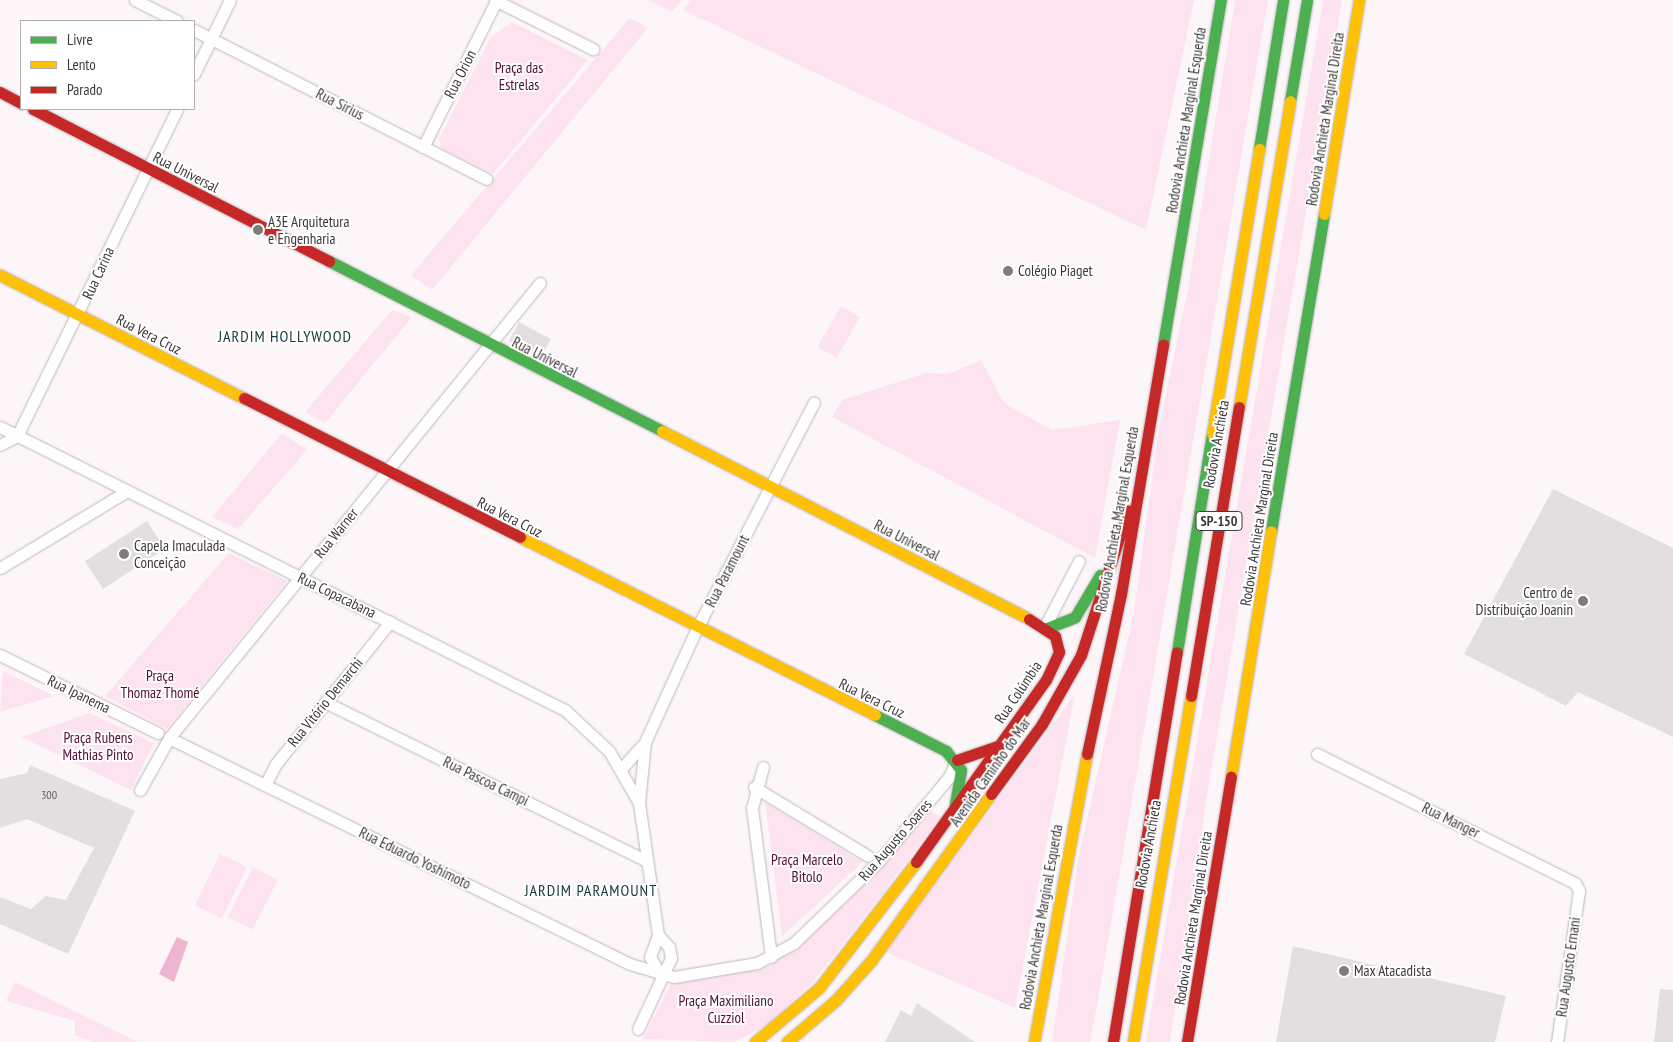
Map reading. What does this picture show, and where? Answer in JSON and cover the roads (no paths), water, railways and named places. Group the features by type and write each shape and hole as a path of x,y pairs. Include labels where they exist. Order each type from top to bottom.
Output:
{"main road":[{"name":"Rodovia Anchieta Marginal Esquerda","path":"1034,1042 1141,473 1221,0"},
{"name":"Rodovia Anchieta","path":"1113,1042 1283,0"},
{"name":"Rodovia Anchieta","path":"1133,1042 1307,0"},
{"name":"Rodovia Anchieta Marginal Direita","path":"1187,1042 1359,0"},
{"path":"0,92 20,102"},
{"name":"Rua Universal","path":"34,110 487,344 1046,627"},
{"name":"Rua Vera Cruz","path":"0,275 957,760"},
{"name":"Avenida Caminho do Mar","path":"787,1042 836,1000 871,961 1042,724 1081,655 1141,473"},
{"path":"1046,627 1070,622 1084,606 1121,531"},
{"name":"Rua Colúmbia","path":"952,813 1056,663 1058,642 1046,627"},
{"name":"Rua Colúmbia","path":"957,760 978,757 1000,745"},
{"path":"952,813 961,779 957,760"},
{"name":"Avenida Caminho do Mar","path":"755,1042 819,988 952,813"}],"street":[{"path":"135,0 175,20"},
{"path":"195,72 230,0"},
{"path":"495,0 593,49"},
{"name":"Rua Orion","path":"423,147 495,0"},
{"name":"Rua Sirius","path":"195,31 486,179"},
{"name":"Rua Carina","path":"17,436 78,315 176,110"},
{"name":"Rua Warner","path":"140,790 169,738 301,577 487,344 540,283"},
{"name":"Rua Paramount","path":"621,769 645,742 697,628 814,402"},
{"name":"Rua Copacabana","path":"0,427 565,710 604,744 621,769 639,803"},
{"path":"0,445 17,436"},
{"path":"0,568 127,491"},
{"path":"1046,627 1079,561"},
{"name":"Rua Vitório Demarchi","path":"265,785 270,772 390,622"},
{"name":"Rua Ipanema","path":"0,655 158,733"},
{"name":"Rua Pascoa Campi","path":"325,702 647,861"},
{"name":"Rua Eduardo Yoshimoto","path":"169,738 661,976"},
{"name":"Rua Paramount","path":"645,742 639,803 658,935 650,957 661,976"},
{"name":"Rua Manger","path":"1317,754 1570,879 1579,891"},
{"name":"Rua Augusto Soares","path":"661,976 738,969 771,958 813,927 860,881 949,777 957,760"},
{"path":"763,767 754,788 753,819 771,958"},
{"path":"754,788 868,856"},
{"name":"Rua Augusto Ernani","path":"1557,1042 1579,891"},
{"name":"Rua Paramount","path":"658,935 671,952 661,976"},
{"path":"638,1029 661,976"}],"place":[{"name":"A3E Arquitetura e Engenharia","path":"258,230"},
{"name":"Colégio Piaget","path":"1008,271"},
{"name":"Capela Imaculada Conceição","path":"124,554"},
{"name":"Centro de Distribuíção Joanin","path":"1583,601"},
{"name":"Max Atacadista","path":"1344,971"}],"district":[{"name":"JARDIM HOLLYWOOD","path":"285,336"},
{"name":"JARDIM PARAMOUNT","path":"591,890"}],"park label":[{"name":"Praça das Estrelas","path":"519,76"},
{"name":"Praça Thomaz Thomé","path":"160,684"},
{"name":"Praça Rubens Mathias Pinto","path":"98,746"},
{"name":"Praça Marcelo Bitolo","path":"807,868"},
{"name":"Praça Maximiliano Cuzziol","path":"726,1008"}]}
